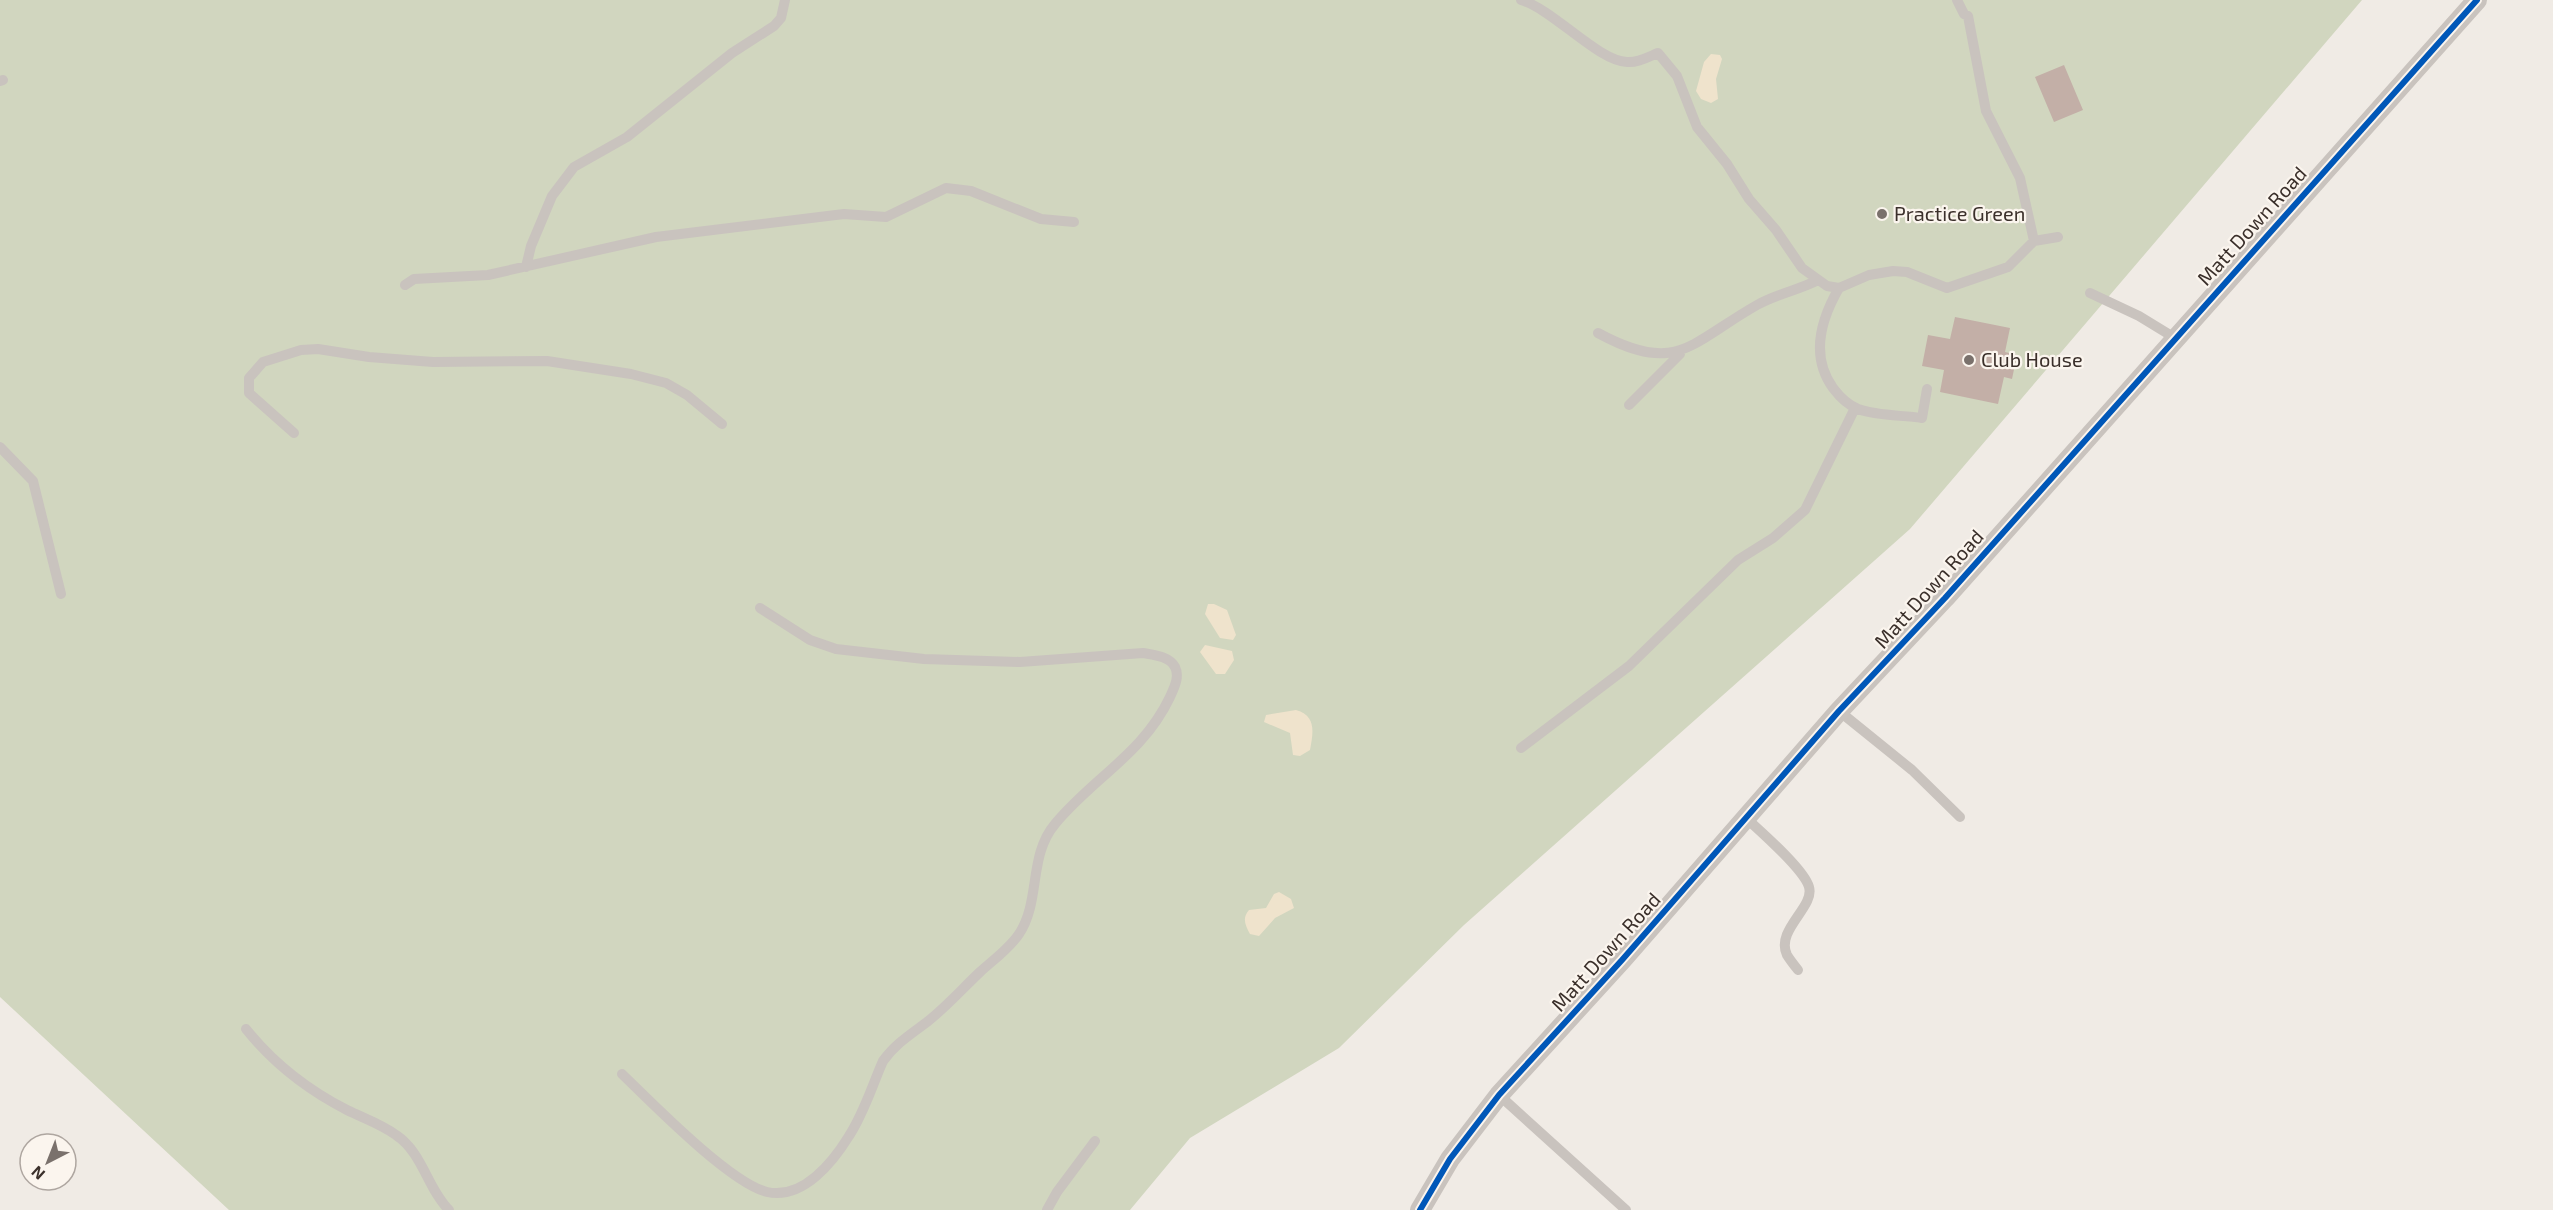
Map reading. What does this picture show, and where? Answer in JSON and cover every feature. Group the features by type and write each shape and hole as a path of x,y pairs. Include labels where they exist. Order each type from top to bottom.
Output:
{"street":[{"name":"Matt Down Road","path":"1420,1210 1450,1159 1500,1095 1839,711 1945,598 2477,0"}],"lane":[{"path":"526,267 531,246 552,196 574,168 627,137 726,57 774,26 781,18 785,0"},
{"path":"1521,0 1542,9 1615,59 1634,62 1658,53 1677,76 1697,127 1727,164 1749,199 1776,230 1794,260 1818,280 1839,288"},
{"path":"1957,0 1964,14 1968,16 1986,111 2020,178 2034,241"},
{"path":"405,285 414,279 488,275 656,237 857,213 874,218 886,218 946,188 971,191 1041,219 1074,222"},
{"path":"1927,389 1922,418 1855,408 1839,395 1829,381 1819,350 1825,318 1839,288 1869,275 1893,271 1907,272 1947,288 2008,267 2034,241 2058,237"},
{"path":"1629,405 1682,351 1758,304 1818,280"},
{"path":"2090,293 2139,316 2175,338"},
{"path":"1598,333 1620,345 1644,352 1671,354 1682,351"},
{"path":"294,433 249,393 249,378 263,363 272,358 301,350 318,349 369,357 434,362 547,361 631,374 676,387 722,424"},
{"path":"1521,748 1629,666 1738,560 1799,518 1855,408"},
{"path":"0,447 25,471 38,494 61,594"},
{"path":"622,1074 702,1148 748,1182 766,1192 779,1193 809,1182 829,1164 849,1137 883,1061 890,1051 937,1013 1017,936 1029,908 1038,855 1045,838 1071,807 1120,764 1152,730 1177,679 1176,668 1171,662 1160,656 1143,654 1020,662 924,659 836,649 810,640 760,608"},
{"path":"1839,711 1912,770 1960,817"},
{"path":"1746,818 1799,871 1809,886 1809,897 1794,921 1785,942 1786,953 1798,970"},
{"path":"246,1029 269,1055 307,1087 397,1135 411,1148 437,1199 448,1210"},
{"path":"1500,1095 1626,1210"},
{"path":"1047,1210 1057,1192 1095,1141"}],"green space":[{"path":"0,0 2362,0 1910,529 1464,925 1339,1048 1190,1138 1130,1210 229,1210 0,997"}],"sand":[{"path":"1711,54 1720,55 1722,59 1716,79 1718,99 1711,103 1701,99 1696,91 1704,62"},
{"path":"1208,604 1214,604 1227,610 1236,635 1233,640 1220,638 1205,614"},
{"path":"1205,645 1232,651 1234,660 1225,674 1216,674 1200,652"},
{"path":"1296,710 1307,716 1312,726 1310,750 1300,756 1293,755 1290,733 1264,722 1266,715"},
{"path":"1279,892 1291,899 1294,908 1275,918 1259,936 1250,934 1245,922 1249,910 1266,908 1274,894"}],"building":[{"path":"2064,65 2083,110 2054,122 2035,77"},
{"name":"Club House","path":"1955,317 2010,328 2005,352 2017,355 2012,379 2004,377 1998,404 1940,392 1944,370 1922,366 1928,335 1950,339"}],"cycle path":[{"path":"1420,1210 1450,1159 1499,1095 1622,960 1839,711 1945,598 2477,0"}],"place":[{"name":"Practice Green","path":"1882,214"},
{"name":"Club House","path":"1969,360"}]}
